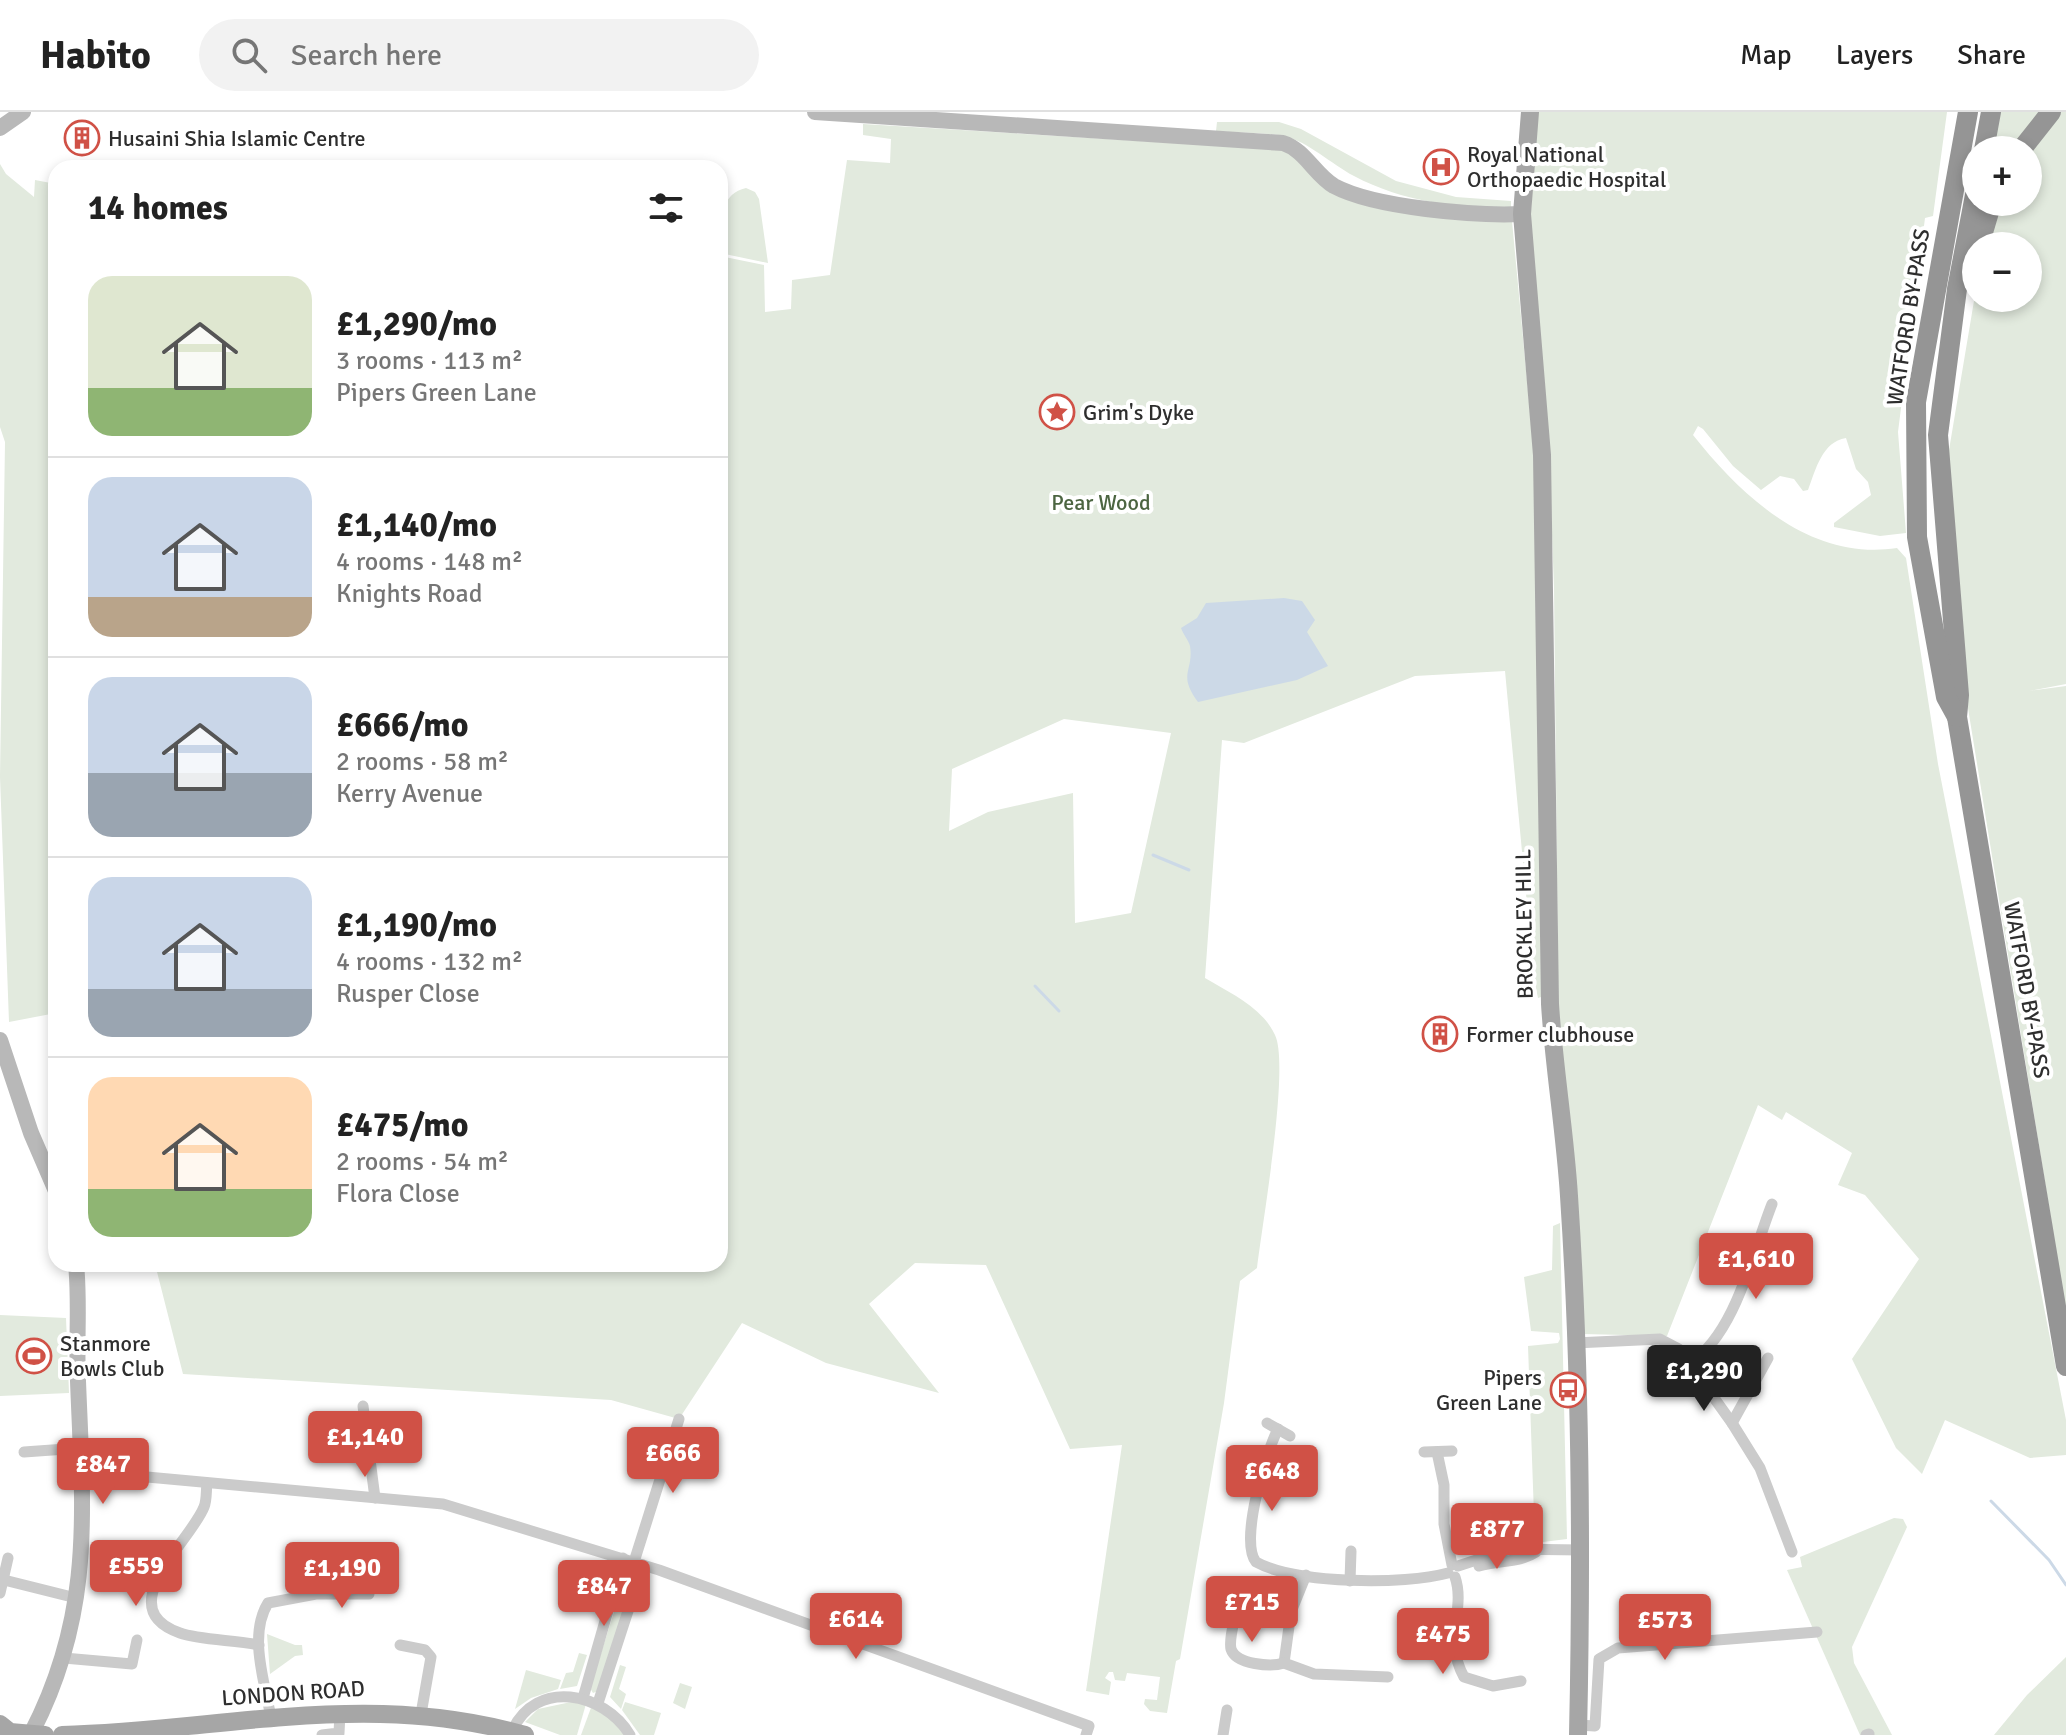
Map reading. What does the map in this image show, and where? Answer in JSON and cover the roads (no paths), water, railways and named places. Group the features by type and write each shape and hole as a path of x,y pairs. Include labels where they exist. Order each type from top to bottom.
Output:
{"highway":[{"path":"1987,136 1991,112"},
{"path":"2032,136 2051,112"},
{"name":"WATFORD BY-PASS","path":"1957,717 1946,697 1917,537 1916,402 1967,114"},
{"name":"WATFORD BY-PASS","path":"1971,216 1957,289 1938,435 1959,695 1957,717 2066,1366"},
{"path":"1938,435 1964,312"}],"main road":[{"name":"BROCKLEY HILL","path":"1530,112 1522,214 1542,455 1550,1004 1554,1074 1569,1193 1587,1730"},
{"name":"LONDON ROAD","path":"62,1735 176,1730 340,1713 421,1714 445,1726 519,1733"},
{"path":"14,1732 45,1735"}],"street":[{"path":"0,128 23,112"},
{"path":"815,112 1283,143 1296,149 1326,180 1344,190 1460,214 1522,214"},
{"path":"0,1040 31,1133 48,1172"},
{"path":"1690,1363 1713,1342 1736,1305 1772,1204"},
{"path":"14,1732 50,1699 64,1658 76,1598 84,1538 76,1272"},
{"path":"1575,1343 1660,1339 1679,1349 1760,1468 1792,1552"},
{"path":"1732,1423 1768,1358"},
{"path":"363,1406 375,1498"},
{"path":"583,1698 634,1562 679,1419"},
{"path":"1290,1436 1272,1426 1255,1503 1250,1554 1260,1565 1350,1581 1427,1578 1454,1571 1502,1551 1582,1550"},
{"path":"24,1452 80,1448"},
{"path":"1424,1452 1452,1451"},
{"path":"1437,1452 1444,1485 1444,1524 1458,1594 1453,1642 1464,1677 1493,1686 1521,1681"},
{"path":"82,1471 443,1504 634,1562 1088,1730"},
{"path":"207,1483 204,1507 152,1588 154,1613 169,1629 183,1635 259,1645"},
{"path":"1350,1581 1351,1551"},
{"path":"0,1593 8,1558"},
{"path":"598,1703 634,1562"},
{"path":"1284,1663 1291,1612 1306,1575"},
{"path":"4,1580 76,1598"},
{"path":"271,1718 259,1645 263,1612 268,1603 316,1594 369,1594"},
{"path":"1235,1617 1231,1647 1234,1655 1244,1660 1273,1665 1284,1663 1314,1674 1388,1677"},
{"path":"1587,1730 1599,1659 1606,1652 1618,1648 1817,1632"},
{"path":"64,1658 132,1664 137,1640"},
{"path":"400,1645 425,1650 431,1657 421,1714"},
{"path":"519,1733 519,1718 538,1704 558,1698 583,1698 598,1703 617,1717 630,1735"},
{"path":"1223,1735 1227,1710"},
{"path":"322,1735 339,1734 340,1713"}],"water":[{"path":"1284,598 1302,601 1315,620 1307,632 1328,666 1297,680 1198,702 1188,685 1191,654 1181,628 1197,618 1206,603"}],"waterway":[{"path":"1153,855 1189,870"},
{"path":"1035,986 1059,1011"},
{"path":"1991,1501 2049,1560 2066,1585"}],"place":[{"name":"Husaini Shia Islamic Centre","path":"82,138"},
{"name":"Royal National Orthopaedic Hospital","path":"1441,167"},
{"name":"Grim's Dyke","path":"1057,412"},
{"name":"Former clubhouse","path":"1440,1034"},
{"name":"Stanmore Bowls Club","path":"34,1356"},
{"name":"Pipers Green Lane","path":"1568,1390"}],"park label":[{"name":"Pear Wood","path":"1101,502"}]}
